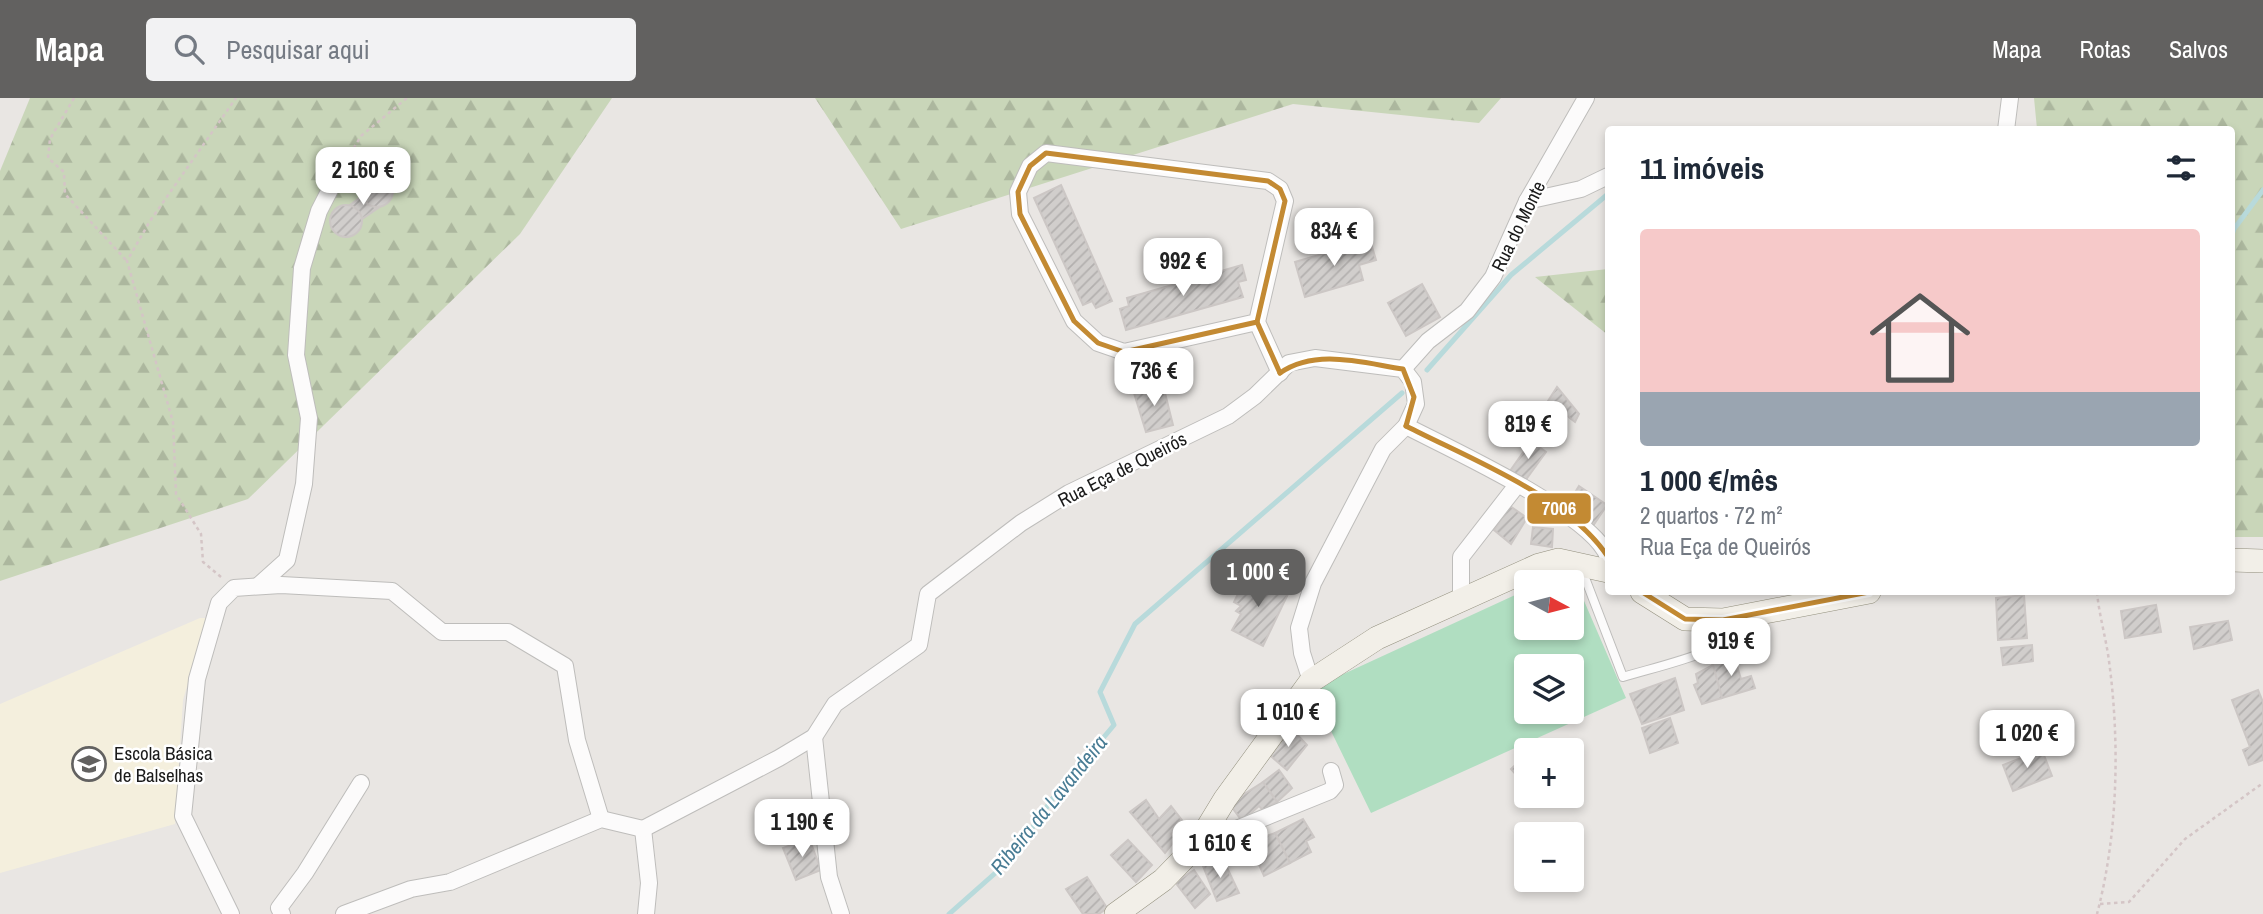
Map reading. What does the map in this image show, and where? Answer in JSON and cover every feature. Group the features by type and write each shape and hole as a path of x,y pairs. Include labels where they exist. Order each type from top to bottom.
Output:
{"street":[{"name":"Rua do Monte","path":"1403,369 1428,341 1467,311 1493,277 1527,201 1586,98"},
{"path":"2006,126 2010,98"},
{"path":"1257,322 1124,352 1098,343 1074,321 1020,214 1018,192 1030,166 1046,153 1268,181 1280,189 1285,201 1257,322 1280,373"},
{"path":"258,586 288,560 304,484 309,418 296,355 302,268 319,211 341,168"},
{"path":"1527,201 1581,189 1605,177"},
{"name":"Rua Eça de Queirós","path":"643,829 814,737 835,704 919,645 928,594 1021,523 1069,493 1228,416 1289,363 1315,358 1403,369"},
{"path":"1311,681 1302,653 1299,628 1313,583 1383,449 1406,426 1416,404 1413,382 1403,369"},
{"path":"1406,426 1556,508 1605,547"},
{"path":"1461,598 1461,556 1517,485"},
{"path":"1116,914 1163,880 1197,845 1225,799 1311,681 1377,638 1539,565 1558,560 1605,570"},
{"path":"2235,560 2263,561"},
{"path":"231,914 204,865 183,816 197,679 219,603 234,588 258,586 391,591 442,632 508,632 565,666 577,740 601,819"},
{"path":"1647,595 1685,619 1723,620 1853,595"},
{"path":"814,737 829,877 841,914"},
{"path":"1197,845 1330,790 1335,785 1331,771"},
{"path":"282,914 279,908 305,873 361,783"},
{"path":"344,914 411,889 450,882 601,819 643,829 649,883 646,914"}],"lane":[{"path":"1579,564 1623,677 1705,651 1748,629 1763,612"}],"path":[{"path":"74,98 50,139 48,158 64,172 65,194 127,261 173,422 176,494 201,534 203,562 234,588"},
{"path":"127,261 150,221 236,98"},
{"path":"341,168 361,136 407,98"},
{"path":"2098,595 2109,661 2114,802 2106,879 2098,914"},
{"path":"2100,904 2129,902 2185,839 2263,783"}],"shaded area":[{"name":"Escola Básica de Balselhas","path":"200,618 207,618 183,700 175,824 0,873 0,704"}],"green space":[{"path":"30,98 612,98 520,234 248,499 0,581 0,171"},
{"path":"815,98 1501,98 1479,123 1293,104 901,229"},
{"path":"2034,98 2263,98 2263,537 2235,537 2235,126 2037,126"},
{"path":"1605,269 1605,333 1535,277"},
{"path":"1514,596 1514,640 1584,640 1584,601 1626,698 1584,717 1584,654 1514,654 1514,724 1568,724 1537,738 1514,738 1514,749 1371,813 1314,696 1324,683"}],"building":[{"path":"377,175 388,180 393,191 388,202 377,207 366,202 361,191 366,180"},
{"path":"1061,185 1112,301 1096,308 1092,301 1083,305 1034,198"},
{"path":"362,196 368,205 378,208 362,219 358,211 350,205"},
{"path":"346,205 357,210 362,221 357,232 346,237 335,232 330,221 335,210"},
{"path":"1370,240 1376,260 1359,265 1363,280 1305,297 1295,262"},
{"path":"1242,265 1246,280 1238,282 1243,297 1126,330 1120,309 1129,306 1127,298"},
{"path":"1422,284 1440,317 1406,336 1388,303"},
{"path":"1163,385 1173,425 1146,432 1134,393"},
{"path":"1557,387 1579,414 1575,422 1548,401"},
{"path":"1531,441 1546,452 1525,481 1510,471"},
{"path":"1579,486 1605,504 1593,526 1565,509"},
{"path":"1510,506 1527,518 1511,544 1494,530"},
{"path":"1533,527 1553,529 1552,547 1531,544"},
{"path":"1248,573 1288,594 1263,646 1232,630 1241,614 1236,611 1241,606 1234,602"},
{"path":"2024,595 2027,638 1998,640 1996,598"},
{"path":"2156,605 2161,632 2125,638 2121,611"},
{"path":"2228,621 2232,640 2194,649 2190,627"},
{"path":"2032,645 2033,661 2003,665 2001,648"},
{"path":"1734,656 1741,679 1751,676 1755,688 1722,698 1712,663"},
{"path":"1713,665 1722,698 1702,704 1694,685 1698,683 1696,674"},
{"path":"1675,678 1684,710 1642,724 1630,694"},
{"path":"2258,690 2263,702 2263,760 2249,765 2243,750 2250,747 2232,700"},
{"path":"1670,718 1678,743 1650,753 1642,728"},
{"path":"1290,727 1307,745 1287,770 1267,753"},
{"path":"2042,750 2052,776 2013,791 2003,765"},
{"path":"1279,770 1292,788 1277,802 1263,782"},
{"path":"1263,782 1277,802 1263,810 1259,806 1242,821 1231,806 1235,800"},
{"path":"1146,800 1159,819 1171,806 1185,824 1171,834 1176,839 1165,853 1130,812"},
{"path":"1303,819 1314,837 1306,841 1311,852 1290,863 1275,833"},
{"path":"1275,833 1290,863 1264,876 1249,842"},
{"path":"809,838 821,870 796,880 783,848"},
{"path":"1128,840 1152,865 1136,882 1111,855"},
{"path":"1222,857 1239,893 1217,901 1203,866"},
{"path":"1194,870 1210,894 1195,908 1175,882"},
{"path":"1087,877 1107,908 1099,914 1083,914 1066,889"}],"waterway":[{"name":"Ribeira da Lavandeira","path":"2235,228 2263,190"},
{"name":"Ribeira da Lavandeira","path":"1427,370 1511,275 1605,197"},
{"name":"Ribeira da Lavandeira","path":"949,914 1010,860 1053,798 1114,725 1100,692 1135,624 1402,393"}],"transit line":[{"name":"7006","path":"1046,153 1268,181 1280,189 1285,201 1257,322 1124,352 1098,343 1074,321 1020,214 1018,192 1030,166 1046,153"},
{"name":"7006","path":"1257,322 1280,373"},
{"name":"7006","path":"1280,373 1294,365 1324,359 1403,369 1414,397 1406,426"},
{"name":"7006","path":"1406,426 1543,497 1569,515 1605,553"},
{"name":"7006","path":"1647,595 1685,619 1723,620 1853,595"}],"place":[{"name":"Escola Básica de Balselhas","path":"89,764"}]}
